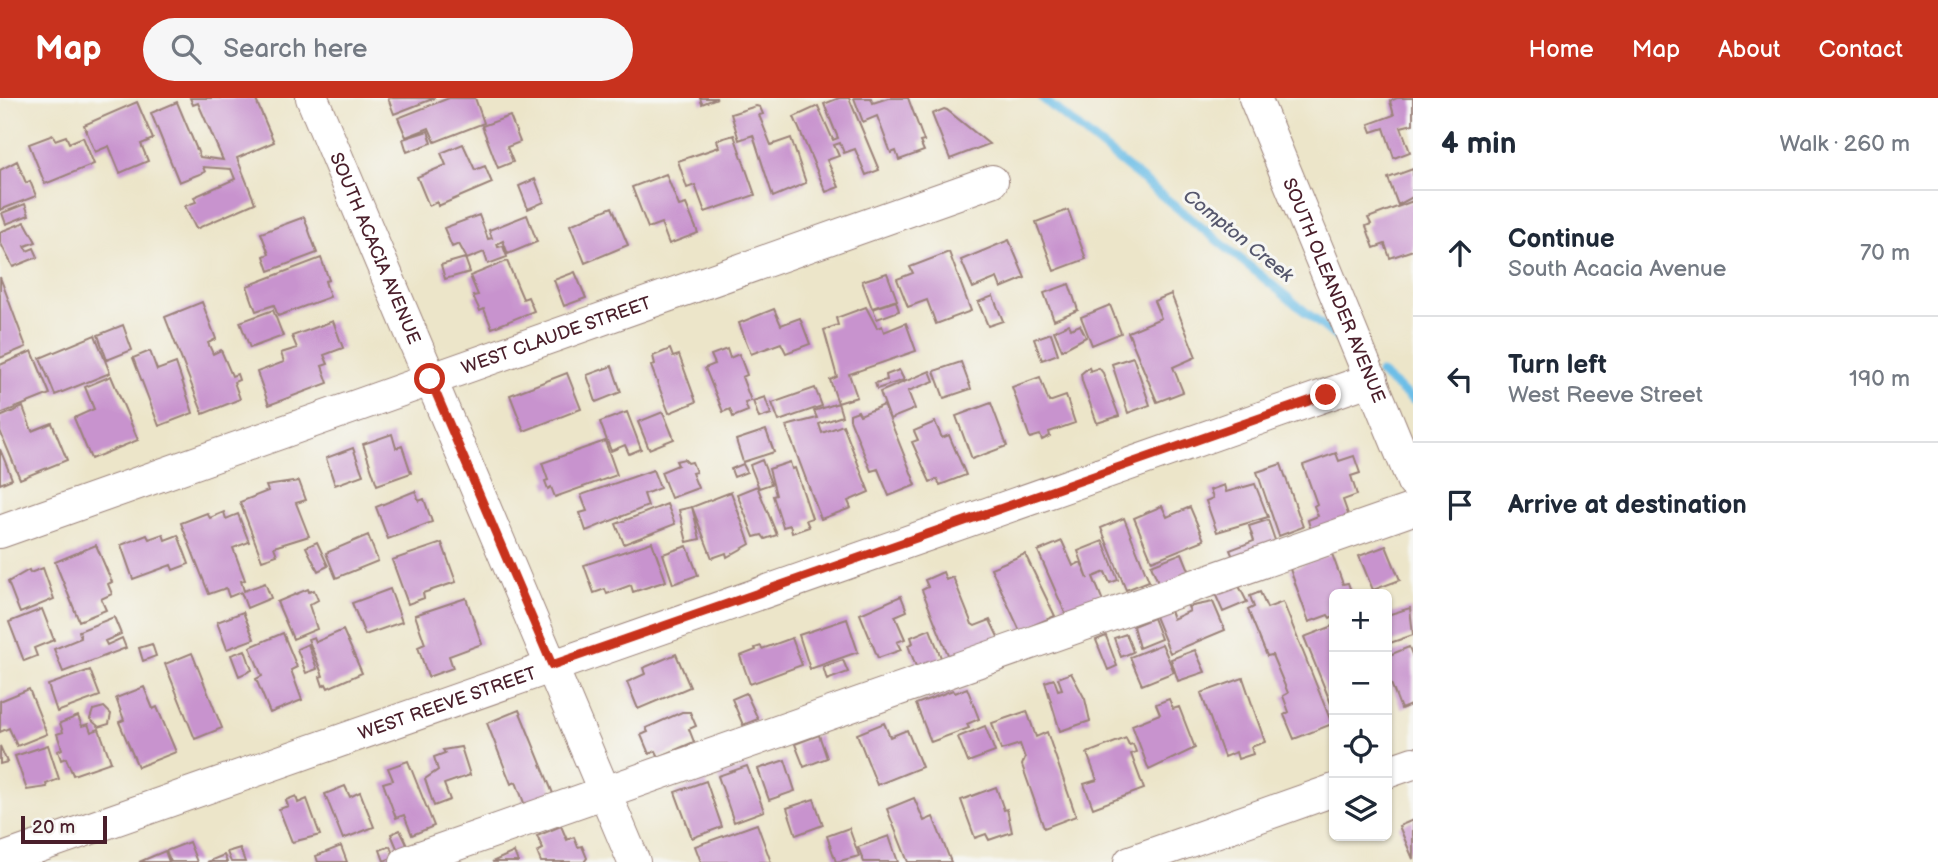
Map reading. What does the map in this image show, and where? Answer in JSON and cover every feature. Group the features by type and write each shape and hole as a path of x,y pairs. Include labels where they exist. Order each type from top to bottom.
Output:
{"street":[{"name":"SOUTH ACACIA AVENUE","path":"312,98 634,862"},
{"name":"SOUTH OLEANDER AVENUE","path":"1255,98 1413,482"},
{"name":"WEST CLAUDE STREET","path":"0,532 992,181"},
{"name":"WEST REEVE STREET","path":"0,860 1372,380"},
{"path":"406,862 1413,509"},
{"path":"1392,770 1413,763"},
{"path":"1130,862 1329,792"}],"building":[{"path":"190,98 255,98 274,142 237,158 255,203 196,229 185,206 196,202 194,197 235,179 231,169 203,167 205,172 179,182 151,113 177,102 200,157 223,160 198,103 193,105"},
{"path":"388,98 435,98 394,114"},
{"path":"449,98 475,98 484,123 435,142 429,128 406,137 398,118"},
{"path":"700,98 717,98 702,104"},
{"path":"839,98 849,98 879,170 866,175 855,149 844,153 840,143 834,145 839,156 827,160 839,187 826,192 794,117 818,106 833,140 838,138 824,104"},
{"path":"854,98 871,98 873,103 888,98 908,98 924,141 920,142 924,151 899,160 896,151 891,153 877,116 863,122"},
{"path":"1413,98 1413,124 1401,127 1410,152 1394,158 1384,128 1372,132 1369,124 1394,115 1390,101"},
{"path":"137,102 153,139 141,144 148,161 120,173 109,146 95,152 84,125"},
{"path":"760,107 763,114 759,115 771,145 791,138 806,183 773,197 753,135 739,140 731,114"},
{"path":"944,109 989,144 950,159 932,114"},
{"path":"510,116 520,142 507,147 513,162 498,168 482,126"},
{"path":"428,131 432,143 407,152 403,139"},
{"path":"53,135 55,140 66,136 69,143 83,137 94,164 45,184 29,144"},
{"path":"734,135 755,195 705,212 695,185 687,188 678,161 719,147 717,140"},
{"path":"463,144 475,170 485,166 492,183 438,206 437,202 429,206 417,177 446,165 441,153"},
{"path":"17,161 26,183 30,181 36,196 0,210 0,170"},
{"path":"1413,169 1413,197 1398,205 1388,178"},
{"path":"666,174 679,206 686,204 698,233 669,244 661,223 648,228 632,187"},
{"path":"535,179 544,202 528,209 519,186"},
{"path":"1413,201 1413,250 1390,258 1385,244 1374,248 1366,226 1371,224 1368,218"},
{"path":"25,204 29,215 6,224 2,213"},
{"path":"612,207 628,245 585,263 570,225"},
{"path":"1068,210 1086,259 1054,271 1036,222"},
{"path":"479,215 488,239 492,238 489,230 527,215 537,242 508,254 503,241 497,244 498,247 503,246 507,257 488,264 484,252 467,259 459,244 452,247 444,228"},
{"path":"304,217 317,253 269,271 264,256 269,254 261,233"},
{"path":"25,222 36,242 25,246 27,251 34,248 38,257 13,267 0,242 0,232"},
{"path":"1009,240 1025,278 1001,288 997,278 973,288 961,260"},
{"path":"949,252 971,311 936,324 927,300 908,307 897,279 913,273 910,267"},
{"path":"321,258 329,280 325,281 330,297 278,316 274,305 256,311 247,286"},
{"path":"465,258 470,272 445,279 441,265"},
{"path":"507,261 523,299 528,297 534,311 492,328 484,309 480,311 473,296 478,295 470,276"},
{"path":"575,272 586,298 564,306 554,280"},
{"path":"887,273 897,300 872,308 862,281"},
{"path":"0,277 26,347 0,358"},
{"path":"1069,284 1078,310 1054,320 1044,293"},
{"path":"1171,294 1196,357 1173,367 1183,392 1157,402 1128,332 1161,318 1154,301"},
{"path":"993,296 1003,321 988,326 978,302"},
{"path":"896,301 899,311 877,319 873,309"},
{"path":"202,302 216,339 208,343 213,354 221,350 232,376 237,374 239,380 234,382 240,399 203,414 165,317"},
{"path":"1110,305 1121,333 1092,345 1081,317"},
{"path":"866,307 877,328 882,326 884,332 906,323 916,351 849,374 857,397 838,403 830,380 837,377 824,330 838,325 836,318"},
{"path":"774,309 781,325 800,318 810,344 786,353 781,343 751,354 739,323"},
{"path":"273,310 283,336 250,348 240,322"},
{"path":"333,321 343,348 324,355 328,364 322,366 328,383 269,405 257,372 284,362 281,353 297,348 292,336"},
{"path":"1069,324 1071,329 1080,325 1086,337 1062,350 1054,331"},
{"path":"123,325 132,350 107,360 98,335"},
{"path":"1051,333 1058,354 1042,360 1034,339"},
{"path":"95,335 110,373 55,395 40,358"},
{"path":"670,349 673,357 679,355 696,402 669,413 651,366 655,364 653,356"},
{"path":"727,349 730,358 739,354 747,375 742,377 751,401 745,403 748,411 733,417 730,409 723,412 705,368 715,364 711,355"},
{"path":"32,351 50,394 0,414 0,365"},
{"path":"150,351 157,370 176,363 193,413 159,426 133,358"},
{"path":"1133,357 1150,405 1128,413 1112,364"},
{"path":"961,362 971,389 944,398 934,371"},
{"path":"612,366 621,392 596,402 587,375"},
{"path":"1089,367 1090,371 1099,368 1103,373 1119,416 1097,423 1081,374"},
{"path":"899,370 904,380 877,389 875,383 887,380 886,375"},
{"path":"930,371 934,381 908,391 915,409 890,419 880,392"},
{"path":"567,373 581,409 524,431 510,395"},
{"path":"111,376 138,440 91,459 74,418 94,409 85,387"},
{"path":"1040,377 1049,402 1066,396 1075,423 1049,432 1050,436 1042,440 1040,435 1030,438 1012,387"},
{"path":"815,388 822,406 779,421 772,403"},
{"path":"765,397 771,414 759,418 753,401"},
{"path":"838,403 842,416 819,424 822,433 843,425 869,492 848,501 851,508 821,519 786,426 817,418 814,411"},
{"path":"991,403 1007,446 972,459 956,416"},
{"path":"884,405 916,485 889,496 878,469 871,471 850,419 850,414 858,411 860,415"},
{"path":"23,407 32,431 52,423 67,460 20,479 0,431 0,417"},
{"path":"627,412 641,449 629,454 625,445 611,451 600,422"},
{"path":"663,412 674,439 649,449 638,422"},
{"path":"935,422 942,438 949,435 966,475 940,485 937,479 930,482 912,442 918,440 914,431"},
{"path":"766,430 774,452 743,462 736,440"},
{"path":"392,434 396,448 402,446 411,473 377,485 363,444"},
{"path":"605,441 617,475 555,497 551,487 548,489 542,463"},
{"path":"353,448 363,475 335,485 326,458"},
{"path":"0,449 12,479 0,484"},
{"path":"1336,453 1339,461 1354,456 1360,473 1351,476 1357,495 1343,500 1349,517 1311,531 1308,520 1318,516 1314,506 1317,504 1303,465"},
{"path":"684,459 688,463 692,462 696,472 692,473 698,488 671,498 661,472 678,465 676,461"},
{"path":"762,460 771,484 759,488 750,465"},
{"path":"790,462 792,469 795,468 812,518 806,520 809,527 792,533 790,525 783,527 773,496 776,495 769,469"},
{"path":"743,464 747,472 734,477 731,469"},
{"path":"1281,464 1303,527 1279,536 1257,472"},
{"path":"653,470 660,488 644,494 648,506 586,531 580,513 587,511 581,495"},
{"path":"299,481 306,500 296,503 309,536 274,547 277,555 262,560 240,502 268,491 266,486"},
{"path":"1255,484 1268,517 1217,532 1206,501 1213,498 1210,490 1224,485 1226,492"},
{"path":"757,486 777,535 765,539 762,535 754,537 737,494"},
{"path":"415,491 419,501 424,499 432,522 388,539 376,507"},
{"path":"731,492 750,544 727,557 726,553 712,558 692,507"},
{"path":"667,504 675,524 624,544 616,524"},
{"path":"1162,506 1167,517 1190,507 1204,540 1152,561 1134,518"},
{"path":"692,507 700,539 687,542 679,510"},
{"path":"224,512 226,519 238,514 249,542 233,548 245,580 241,581 244,591 265,583 271,598 247,608 241,592 229,597 226,588 209,594 181,523 207,513 210,518"},
{"path":"1124,518 1149,581 1126,590 1101,528"},
{"path":"1268,520 1278,549 1236,564 1230,550 1254,541 1249,526"},
{"path":"163,534 165,540 178,535 189,564 173,570 171,565 133,579 121,545 147,535 149,539"},
{"path":"368,535 378,561 336,578 326,553"},
{"path":"1062,541 1073,566 1081,562 1088,579 1078,551 1103,541 1118,580 1110,583 1105,572 1093,577 1105,606 1069,622 1038,551"},
{"path":"317,542 328,566 318,571 306,547"},
{"path":"652,542 666,581 633,592 631,585 607,594 605,589 594,593 584,565"},
{"path":"442,543 456,582 423,593 424,598 408,604 392,560"},
{"path":"96,545 112,582 108,584 112,594 101,599 106,610 79,621 55,562"},
{"path":"687,546 698,575 673,584 663,554"},
{"path":"1386,546 1400,580 1373,589 1359,556"},
{"path":"1182,553 1193,580 1162,592 1151,565"},
{"path":"1025,554 1055,616 1020,631 991,568"},
{"path":"1332,554 1343,584 1348,583 1350,589 1329,589 1329,616 1309,622 1290,569"},
{"path":"43,568 54,599 20,613 8,582 29,570 30,573"},
{"path":"943,572 946,580 953,577 972,624 975,626 990,620 1000,641 951,662 922,590 928,587 925,580"},
{"path":"1237,582 1247,602 1223,612 1214,591"},
{"path":"308,589 309,592 314,590 318,600 309,605 317,629 293,639 277,602"},
{"path":"390,589 402,622 365,635 352,603"},
{"path":"1260,592 1267,608 1283,602 1329,717 1329,725 1294,739 1284,715 1289,712 1283,696 1288,693 1272,655 1267,656 1248,610 1254,607 1250,596"},
{"path":"901,596 907,611 895,616 905,639 897,642 901,650 878,658 860,614"},
{"path":"466,598 482,644 449,656 453,668 428,677 418,647 425,644 415,615"},
{"path":"1213,602 1225,630 1170,653 1154,614 1169,608 1173,619 1190,611 1188,607"},
{"path":"1410,608 1413,635 1392,642 1392,613"},
{"path":"42,609 54,640 34,648 37,656 24,661 9,622"},
{"path":"243,612 254,639 227,649 217,622"},
{"path":"114,617 121,634 105,641 107,645 122,638 126,648 63,672 54,649 81,638 79,631"},
{"path":"1153,618 1161,639 1139,648 1133,626"},
{"path":"847,619 858,652 810,669 799,635"},
{"path":"1329,628 1329,699 1304,637"},
{"path":"930,629 943,663 918,672 908,645 913,643 911,637"},
{"path":"343,630 362,673 328,688 326,684 323,686 320,677 323,676 308,639 314,637 316,642"},
{"path":"283,633 297,667 291,670 302,700 270,713 256,679 262,676 250,647"},
{"path":"1126,634 1133,652 1121,657 1114,638"},
{"path":"1106,636 1117,666 1108,670 1096,640"},
{"path":"792,638 802,665 750,684 740,656 756,650 755,648 761,646 762,649"},
{"path":"152,644 156,656 143,661 139,648"},
{"path":"308,644 317,669 306,673 297,649"},
{"path":"1162,644 1174,672 1142,685 1130,657"},
{"path":"1409,647 1413,657 1413,704 1401,709 1392,686 1392,654"},
{"path":"245,650 252,670 239,676 231,655"},
{"path":"1195,650 1205,672 1178,681 1171,659"},
{"path":"192,653 222,728 195,739 165,664"},
{"path":"676,654 690,687 638,709 627,682 645,674 643,668"},
{"path":"843,660 848,672 827,680 823,667"},
{"path":"90,670 100,696 57,712 48,685"},
{"path":"1071,673 1085,699 1090,721 1060,731 1045,682 1054,679 1058,690 1062,689 1058,678"},
{"path":"1243,678 1265,742 1251,747 1253,754 1238,759 1236,752 1224,757 1201,693"},
{"path":"144,687 153,709 157,707 176,752 138,767 119,722 124,720 116,698"},
{"path":"967,688 979,719 967,724 969,728 931,742 916,704 953,690 955,693"},
{"path":"29,689 47,734 17,746 9,728 0,732 0,701"},
{"path":"746,693 758,719 743,725 732,699"},
{"path":"1169,699 1173,709 1179,707 1195,748 1149,770 1132,725 1160,714 1156,704"},
{"path":"104,707 111,714 109,724 99,727 90,719 93,710"},
{"path":"519,710 554,796 526,808 516,782 511,784 487,723"},
{"path":"1027,711 1036,737 1047,732 1076,816 1044,828 1022,765 1025,758 1020,744 1001,750 992,723"},
{"path":"682,712 690,712 696,726 689,729 694,742 659,757 656,751 649,754 641,735 648,732 646,728"},
{"path":"78,716 82,726 88,724 91,732 99,729 111,762 73,775 66,758 61,760 58,751 62,749 57,734 63,732 60,723"},
{"path":"884,723 890,737 907,730 922,767 877,785 857,734"},
{"path":"985,726 995,752 968,762 958,737"},
{"path":"819,735 827,758 804,767 795,744"},
{"path":"1126,738 1129,745 1133,744 1136,752 1131,754 1144,789 1093,808 1084,784 1097,780 1087,753"},
{"path":"48,745 59,779 46,784 47,787 27,790 15,756"},
{"path":"0,746 7,762 0,764"},
{"path":"461,747 470,775 444,784 450,800 434,806 425,779 438,770 434,757 445,753 443,750"},
{"path":"785,760 795,791 769,800 758,769"},
{"path":"408,761 434,826 412,835 404,815 396,818 383,783 393,780 388,768"},
{"path":"747,766 764,811 734,822 718,776"},
{"path":"706,781 722,827 692,838 675,792"},
{"path":"345,786 350,797 360,792 374,827 343,839 325,794"},
{"path":"996,787 1004,810 1007,809 1012,832 989,840 986,834 975,838 961,800"},
{"path":"296,796 298,803 307,799 320,835 292,842 279,809 288,806 286,800"},
{"path":"914,798 924,821 933,817 951,862 908,862 887,809"},
{"path":"814,799 823,825 796,835 787,808"},
{"path":"1413,820 1413,859 1399,826"},
{"path":"757,824 771,862 701,862 695,846"},
{"path":"561,826 567,840 574,837 578,847 582,846 587,858 584,862 541,862 537,852 543,849 537,836"},
{"path":"849,828 859,856 836,862 827,836"},
{"path":"400,830 409,849 399,853 391,834"},
{"path":"889,836 898,862 864,862 858,847"},
{"path":"189,842 197,862 171,862 166,851"},
{"path":"341,846 347,862 318,862 316,856"},
{"path":"390,846 394,857 384,861 380,850"},
{"path":"240,848 245,862 231,862 227,852"},
{"path":"165,851 169,862 139,862"},
{"path":"514,852 518,862 492,862"},
{"path":"224,855 227,862 207,862"}],"waterway":[{"name":"Compton Creek","path":"1042,98 1345,344"},
{"name":"Compton Creek","path":"1380,373 1413,400"}],"route":[{"path":"430,379 552,665 1326,395"}]}
